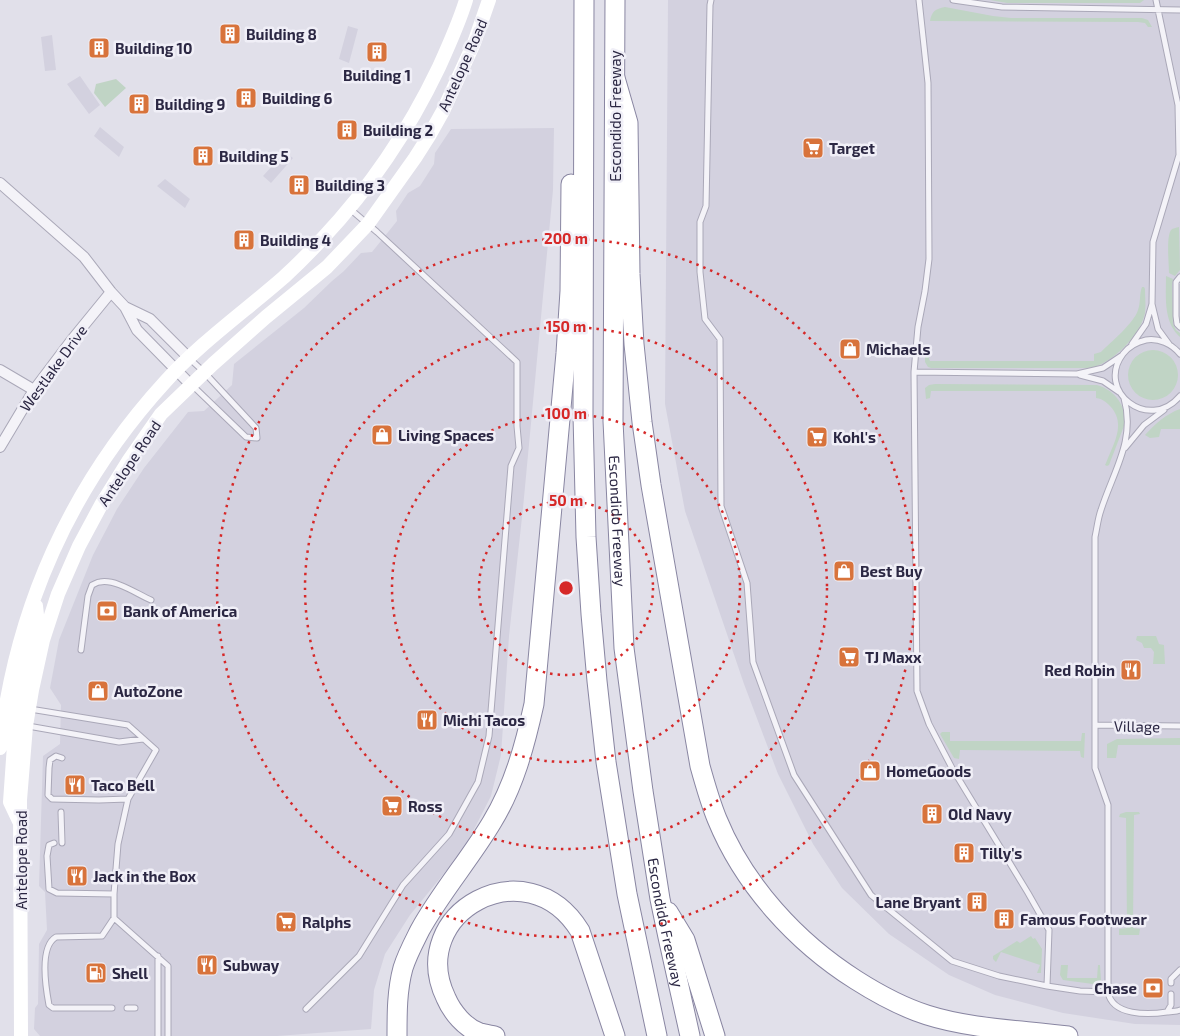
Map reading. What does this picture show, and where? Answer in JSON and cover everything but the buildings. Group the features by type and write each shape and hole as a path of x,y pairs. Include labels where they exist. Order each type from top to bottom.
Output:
{"highway":[{"name":"Escondido Freeway","path":"584,0 583,415 586,537 591,614 606,762 627,894 657,1036"},
{"name":"Escondido Freeway","path":"615,0 613,421 624,648 642,790 660,899 690,1036"},
{"path":"397,1036 397,1007 400,986 410,951 427,917 476,847 503,802 528,734 534,704 566,353 570,282 572,89 584,57"},
{"path":"615,78 628,123 630,284 644,440 700,766 718,821 744,869 774,910 824,959 862,984 895,1002 941,1019 969,1025 1068,1036"},
{"path":"495,1036 473,1030 453,1011 441,986 439,958 442,942 457,916 478,900 500,892 511,891 531,893 549,900 566,913 576,924 594,971 615,1036"},
{"path":"660,899 685,940 715,1036"}],"main road":[{"name":"Antelope Road","path":"0,748 2,708 34,596 50,556 91,480 119,437 166,381 209,339 285,277 362,193 391,154 411,122 451,41 466,0"},
{"name":"Antelope Road","path":"21,1036 20,824 26,726 43,640 58,594 79,546 101,505 162,414 204,372 266,317 327,267 368,224 415,158 444,111 474,43 489,0"},
{"path":"26,726 20,716 19,701 37,615 34,596"},
{"path":"2,708 15,731 10,802 20,824"}],"street":[{"path":"0,182 84,257 111,292 125,306 150,319 189,358"},
{"name":"Westlake Drive","path":"0,447 34,390 111,292"},
{"path":"125,306 137,330 191,385"},
{"path":"0,370 34,390"}],"lane":[{"path":"711,0 709,15 706,206 700,222 700,272 705,320 720,339 721,506 747,582 753,662 794,775 871,895 952,961 999,976 1047,986 1080,991 1108,992"},
{"path":"919,0 928,83 929,259 926,291 918,327 914,372 917,691 929,724 952,768 1049,930 1047,986"},
{"path":"953,0 1002,7 1180,10"},
{"path":"1156,0 1178,105 1179,155 1153,242 1152,304 1158,328 1169,345"},
{"path":"306,1008 359,956 403,885 449,834 478,782 489,736 511,466 519,448 517,362 350,208"},
{"path":"1180,277 1176,282 1177,324 1180,327"},
{"path":"914,372 1077,374 1103,368 1121,356 1130,347 1146,324 1152,304"},
{"path":"1130,347 1139,342 1159,341 1180,353"},
{"path":"1119,392 1115,376 1121,356"},
{"path":"189,358 256,428 257,438 246,437 191,385"},
{"path":"1077,374 1103,381 1134,406 1145,410 1158,410 1170,406"},
{"path":"1124,448 1144,425 1180,397"},
{"path":"1124,398 1128,427 1124,448 1101,510 1095,536 1094,768 1108,805 1108,992 1113,1004 1139,1014 1180,1010"},
{"path":"81,650 88,596 92,585 100,582 111,582 122,585 151,600"},
{"path":"29,709 128,725 156,750 128,799 118,844 114,918 102,936 56,937 51,940 46,957 46,993 49,1006 53,1008 112,1008"},
{"name":"Village","path":"1095,725 1180,726"},
{"path":"26,726 120,742 143,739"},
{"path":"62,758 56,756 50,760 48,768 48,795 52,799 128,799"},
{"path":"61,812 62,843"},
{"path":"54,843 48,845 49,889 57,893 114,894"},
{"path":"114,918 168,966 168,1036"},
{"path":"158,956 158,1036"},
{"path":"1171,983 1171,979 1180,970"},
{"path":"1167,1012 1171,1005 1171,994"},
{"path":"127,1008 135,1008"}],"shaded area":[{"path":"668,0 1180,0 1180,1025 1135,1024 1063,1013 995,995 949,975 889,934 842,888 813,844 778,774 744,684 685,511 665,404"},
{"path":"348,26 358,29 349,63 339,59"},
{"path":"52,35 56,70 45,71 41,37"},
{"path":"80,76 100,105 89,114 67,84"},
{"path":"100,127 124,147 119,157 94,136"},
{"path":"554,128 553,190 509,636 501,755 491,796 464,849 410,915 385,954 374,990 371,1029 277,1036 40,1036 34,1029 35,1008 38,1004 39,944 47,930 45,892 39,886 43,756 60,744 61,705 50,688 59,640 93,555 117,509 144,468 188,412 204,411 232,385 234,364 304,308 361,253 372,252 397,221 396,211 408,193 420,186 434,164 435,153 451,129"},
{"path":"285,152 293,158 271,183 263,176"},
{"path":"165,179 190,199 185,208 157,186"}],"green space":[{"path":"990,0 1144,0 1140,3 1007,3"},
{"path":"945,7 1011,18 1142,18 1148,20 1152,27 1138,22 930,21 934,11"},
{"path":"116,79 126,88 105,107 94,93 96,84"},
{"path":"1179,227 1180,270 1175,276 1169,273 1169,233 1174,228"},
{"path":"1166,276 1173,279 1173,324 1180,333 1180,337 1171,324 1168,316"},
{"path":"1142,287 1145,289 1145,313 1139,329 1120,351 1098,366 1087,368 931,368 925,362 925,354 930,354 930,361 1094,361 1094,354 1101,352 1136,315"},
{"path":"1153,350 1162,352 1173,361 1178,375 1176,384 1167,395 1153,400 1144,398 1133,389 1128,375 1130,366 1139,355"},
{"path":"935,384 1097,385 1115,395 1119,400 1124,412 1124,426 1107,466 1105,465 1117,434 1118,420 1106,402 1096,398 1096,391 931,391 930,398 926,399 925,388"},
{"path":"1180,409 1180,429 1161,429 1159,437 1150,438 1145,435 1161,420"},
{"path":"1137,636 1156,636 1159,644 1164,645 1165,664 1153,664 1154,652 1151,648 1144,648 1142,643 1136,640"},
{"path":"942,732 950,732 950,741 1081,741 1082,733 1085,733 1084,758 1081,757 1080,751 960,750 959,759 954,758 940,734"},
{"path":"1180,738 1180,745 1118,745 1116,758 1107,758 1107,744 1117,739"},
{"path":"1139,812 1140,814 1134,815 1133,928 1140,929 1139,935 1119,935 1119,929 1127,928 1126,818 1119,817 1120,814"},
{"path":"1031,936 1033,939 1035,938 1042,949 1041,973 1037,973 1040,965 1001,952 996,962 993,959 993,956 1017,941 1020,943"},
{"path":"1061,965 1068,965 1067,978 1097,978 1098,965 1100,965 1101,981 1093,984 1063,980 1060,975"}],"place":[{"name":"Building 8","path":"230,34"},
{"name":"Building 10","path":"99,48"},
{"name":"Building 1","path":"377,52"},
{"name":"Building 6","path":"246,98"},
{"name":"Building 9","path":"139,104"},
{"name":"Building 2","path":"347,130"},
{"name":"Target","path":"813,148"},
{"name":"Building 5","path":"203,156"},
{"name":"Building 3","path":"299,185"},
{"name":"Building 4","path":"244,240"},
{"name":"Michaels","path":"850,349"},
{"name":"Living Spaces","path":"382,435"},
{"name":"Kohl's","path":"817,437"},
{"name":"Best Buy","path":"844,571"},
{"name":"Bank of America","path":"107,611"},
{"name":"TJ Maxx","path":"849,657"},
{"name":"Red Robin","path":"1131,670"},
{"name":"AutoZone","path":"98,691"},
{"name":"Michi Tacos","path":"427,720"},
{"name":"HomeGoods","path":"870,771"},
{"name":"Taco Bell","path":"75,785"},
{"name":"Ross","path":"392,806"},
{"name":"Old Navy","path":"932,814"},
{"name":"Tilly's","path":"964,853"},
{"name":"Jack in the Box","path":"77,876"},
{"name":"Lane Bryant","path":"977,902"},
{"name":"Famous Footwear","path":"1004,919"},
{"name":"Ralphs","path":"286,922"},
{"name":"Subway","path":"207,965"},
{"name":"Shell","path":"96,973"},
{"name":"Chase","path":"1153,988"}]}
